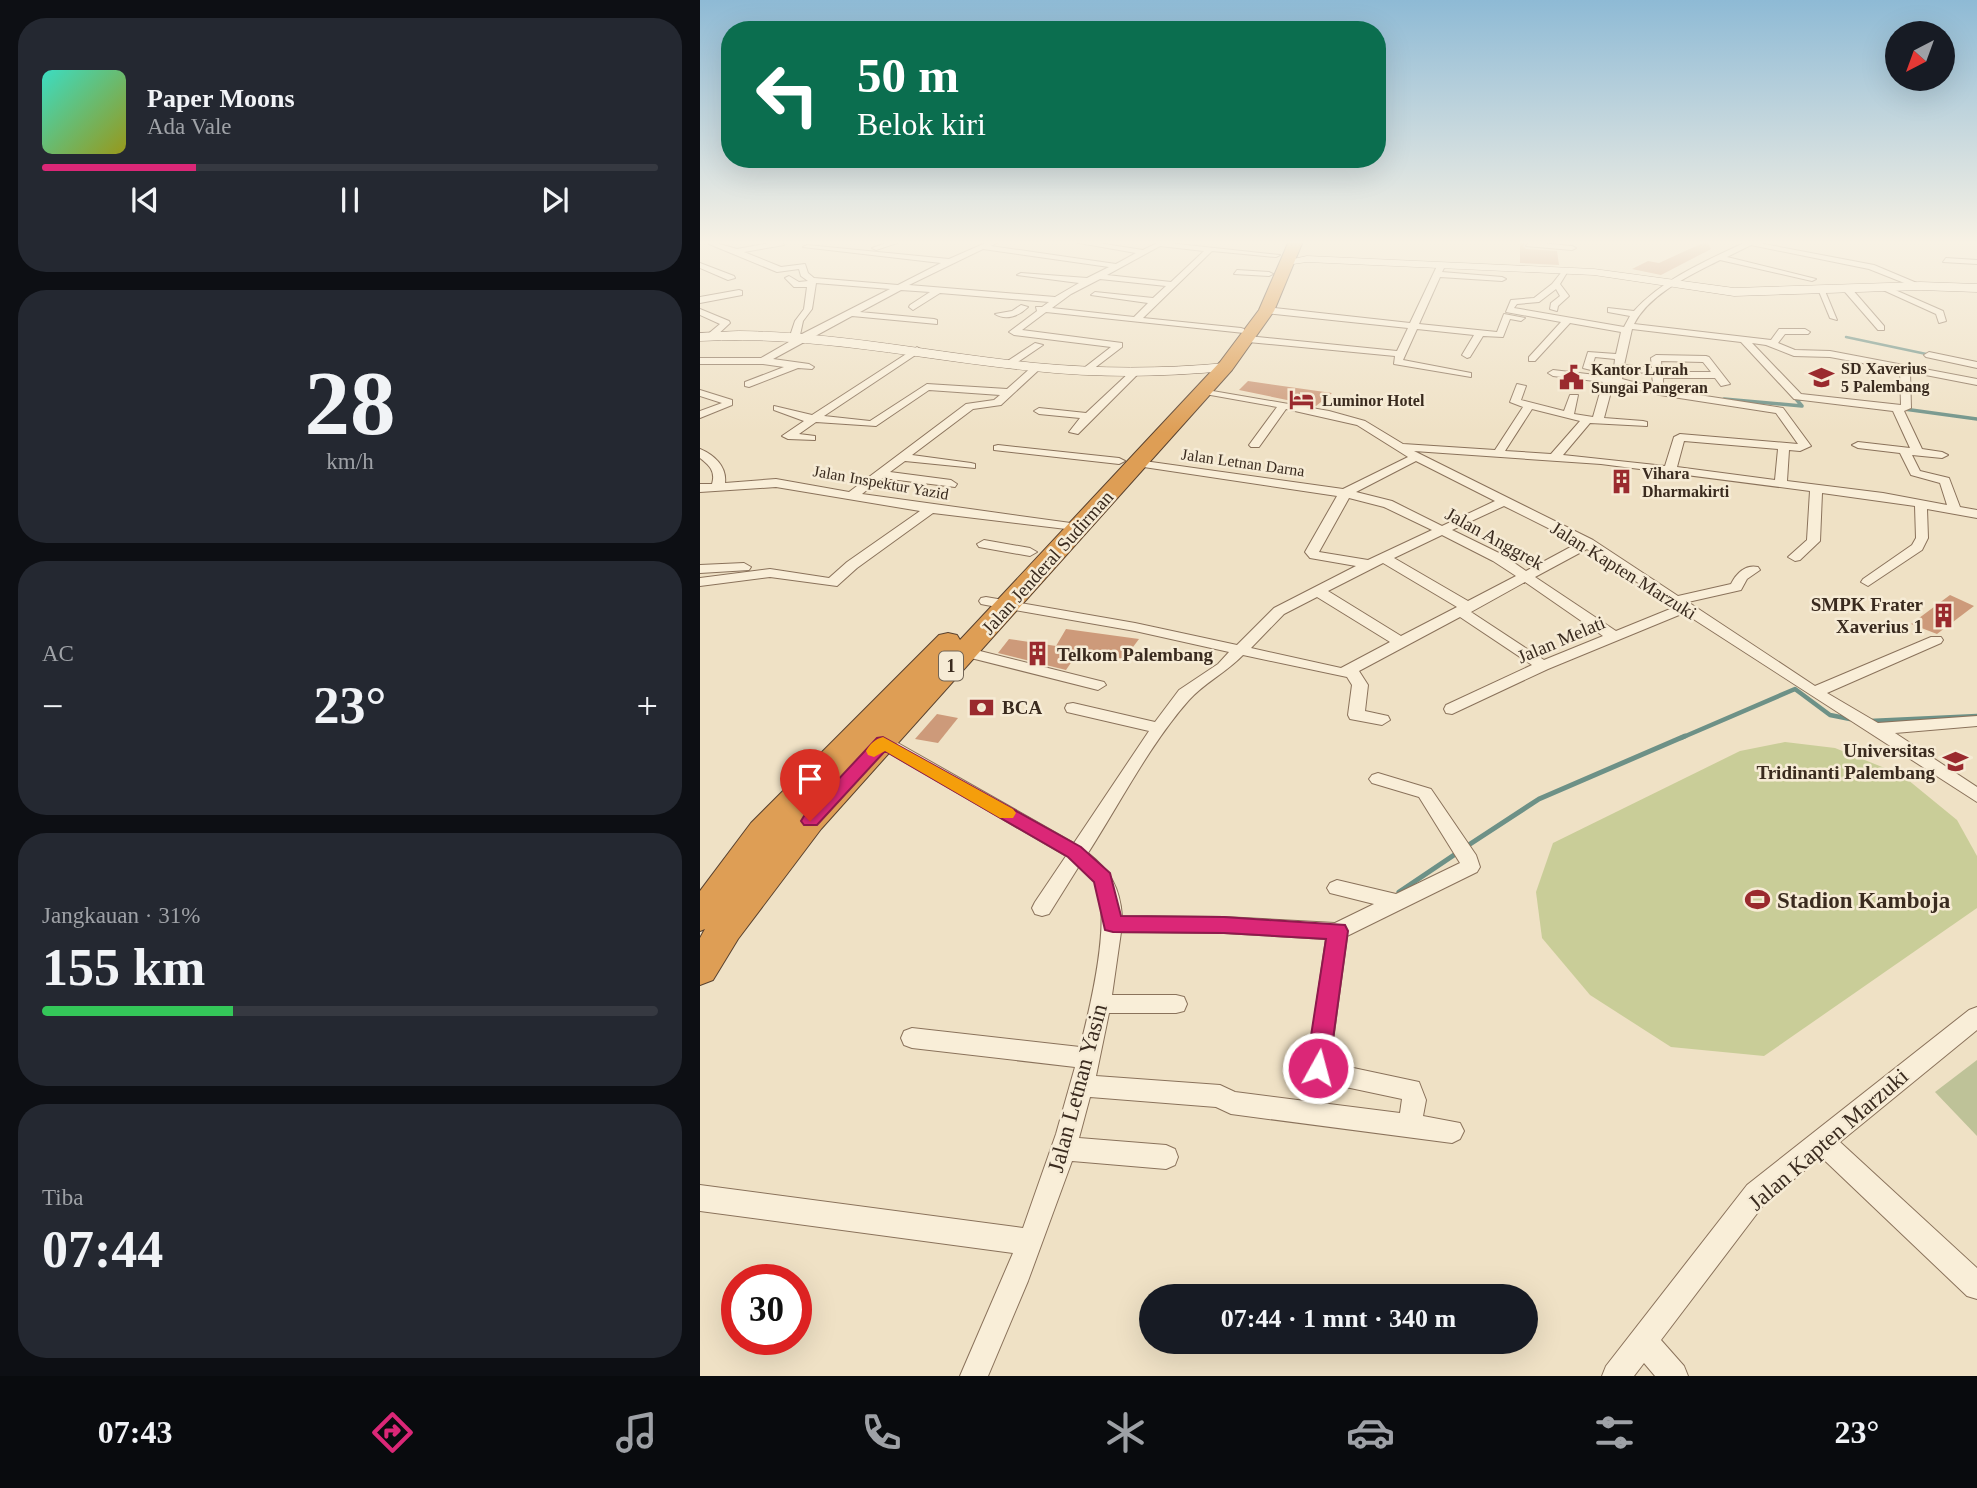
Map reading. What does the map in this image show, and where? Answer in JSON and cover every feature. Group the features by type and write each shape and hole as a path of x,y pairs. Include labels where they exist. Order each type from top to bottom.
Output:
{"highway":[{"name":"Jalan Jenderal Sudirman","path":"1245,335 1259,305"},
{"name":"Jalan Jenderal Sudirman","path":"700,917 764,832 929,675 1128,462 1213,376 1267,305"},
{"name":"Jalan Jenderal Sudirman","path":"700,969 725,929 810,821 883,742 929,675 964,652 1031,552 1067,527"}],"street":[{"path":"803,336 799,321 808,305"},
{"path":"763,361 803,336 869,305"},
{"path":"1049,305 1014,333 1119,345 1085,371"},
{"path":"1137,318 1149,305"},
{"path":"1422,305 1396,362 1468,375"},
{"path":"1512,305 1510,311 1567,321 1684,331 1773,343 1794,353 1806,363"},
{"path":"1555,457 1592,420 1620,362 1627,328 1634,314 1646,305"},
{"path":"1828,305 1834,318"},
{"path":"1861,305 1881,328"},
{"path":"1923,305 1940,313 1942,321"},
{"path":"997,309 1024,307 1137,318 1245,335 1399,354"},
{"path":"1266,310 1500,335 1507,316 1532,319 1536,316"},
{"path":"1611,310 1634,314"},
{"path":"700,312 726,323 706,337"},
{"path":"853,314 934,323"},
{"path":"877,330 895,319"},
{"path":"1532,359 1567,321"},
{"path":"1684,331 1688,343"},
{"path":"1773,343 1782,331 1805,332"},
{"path":"1467,355 1480,333"},
{"path":"706,337 803,336 1037,367 1213,376"},
{"path":"1745,341 1796,400 1906,408 1905,368"},
{"path":"1830,354 1837,341"},
{"path":"1009,364 1038,345"},
{"path":"811,438 787,435 917,350"},
{"path":"1794,353 1830,354 1977,382"},
{"path":"1588,368 1591,354 1620,362 1655,382 1782,411 1805,446 1800,449 1680,437 1670,470"},
{"path":"1929,355 1977,365"},
{"path":"1655,382 1657,358 1701,358 1706,359 1725,384"},
{"path":"700,361 763,361 809,368"},
{"path":"749,384 795,366"},
{"path":"851,496 970,406 994,404 1037,367"},
{"path":"1414,380 1421,367"},
{"path":"1074,432 1135,372"},
{"path":"1553,373 1655,382 1717,375"},
{"name":"Jalan Kapten Marzuki","path":"1213,376 1284,405 1349,418 1403,447 1416,457 1507,500 1588,543 1977,796"},
{"path":"1521,386 1515,402 1568,417 1643,424"},
{"path":"778,408 811,418 874,424 927,387 1009,393"},
{"path":"700,393 729,403 700,415"},
{"path":"1568,417 1574,397"},
{"path":"1255,445 1284,405"},
{"path":"1497,455 1527,409"},
{"path":"1897,409 1912,452 1915,473 1945,481 1955,510"},
{"path":"1039,411 1088,416"},
{"path":"1858,445 1942,455"},
{"path":"1403,447 1555,457 1670,470 1921,503 1977,514"},
{"path":"1781,483 1784,447"},
{"name":"Jalan Letnan Darna","path":"998,448 1128,462 1345,493"},
{"path":"702,456 720,471 718,485"},
{"path":"900,457 971,466"},
{"path":"1416,457 1345,493 1312,552 1315,555 1377,561 1465,610 1543,666"},
{"path":"920,480 940,462"},
{"path":"878,474 951,484"},
{"name":"Jalan Inspektur Yazid","path":"700,488 776,483 931,509 1067,527"},
{"path":"1795,557 1813,541 1816,489"},
{"name":"Jalan Anggrek","path":"1345,493 1395,507 1528,576 1615,637"},
{"path":"1042,908 1158,728 1185,694 1223,667 1279,611 1507,500"},
{"path":"1868,582 1917,547 1922,538 1921,503"},
{"path":"700,569 754,567 770,573 832,583 852,565 931,509"},
{"path":"997,603 1135,627 1332,672 1351,670 1588,543"},
{"path":"984,544 1031,552"},
{"name":"Jalan Melati","path":"1452,709 1543,666 1615,637 1680,604 1736,587 1744,574 1753,570"},
{"path":"700,582 770,573"},
{"path":"1319,592 1402,643"},
{"path":"1814,692 1936,640"},
{"path":"964,652 1098,685"},
{"path":"1351,670 1360,685 1356,715 1382,720"},
{"path":"1073,708 1158,728"},
{"path":"1867,723 1977,722"},
{"name":"Jalan Letnan Yasin","path":"883,742 1077,855 1099,873 1106,885 1113,924 1090,1058 1064,1149 1030,1241 974,1376"},
{"path":"1113,924 1224,925 1338,931 1470,867 1469,860 1425,793 1378,779"},
{"path":"1337,888 1397,902"},
{"path":"1338,931 1318,1069 1411,1090 1414,1095 1410,1126"},
{"path":"1101,1004 1176,1004"},
{"name":"Jalan Kapten Marzuki","path":"1616,1376 1756,1194 1977,1017"},
{"path":"912,1038 1090,1058"},
{"path":"1082,1086 1220,1096 1231,1103 1452,1131"},
{"path":"1822,1141 1977,1286"},
{"path":"1064,1149 1166,1157"},
{"path":"700,1198 1030,1241"},
{"path":"1644,1341 1674,1376"}],"green space":[{"name":"Stadion Kamboja","path":"1785,742 1835,748 1902,775 1957,820 1977,856 1977,908 1764,1056 1671,1047 1590,995 1542,938 1536,892 1553,843 1740,751"},
{"path":"1977,1060 1977,1136 1935,1092"}],"building":[{"name":"Luminor Hotel","path":"1248,381 1332,393 1316,406 1239,390"},
{"name":"SMPK Frater Xaverius 1","path":"1950,595 1974,606 1937,634 1911,624"},
{"name":"Telkom Palembang","path":"1066,629 1139,639 1124,659 1079,651 1066,670 998,653 1009,639 1056,646"},
{"path":"937,714 958,718 938,743 915,739"}],"waterway":[{"path":"1846,337 1931,355"},
{"path":"1724,399 1802,406 1796,399 1801,399"},
{"path":"1904,409 1977,419"},
{"path":"1681,738 1795,689 1830,715 1850,719"},
{"path":"1870,721 1977,716"},
{"path":"1464,848 1539,799 1685,736"},
{"path":"1399,892 1457,853"}],"slow traffic":[{"path":"874,751 883,742 1007,813"}],"place":[{"name":"SD Xaverius 5 Palembang","path":"1821,377"},
{"name":"Kantor Lurah Sungai Pangeran","path":"1571,378"},
{"name":"Luminor Hotel","path":"1302,400"},
{"name":"Vihara Dharmakirti","path":"1622,482"},
{"name":"SMPK Frater Xaverius 1","path":"1943,615"},
{"name":"Telkom Palembang","path":"1037,654"},
{"name":"BCA","path":"982,707"},
{"name":"Universitas Tridinanti Palembang","path":"1955,761"},
{"name":"Stadion Kamboja","path":"1757,900"}],"route":[{"path":"810,821 883,742 1074,852 1103,878 1108,891 1113,924 1224,925 1338,931 1318,1068"}]}
